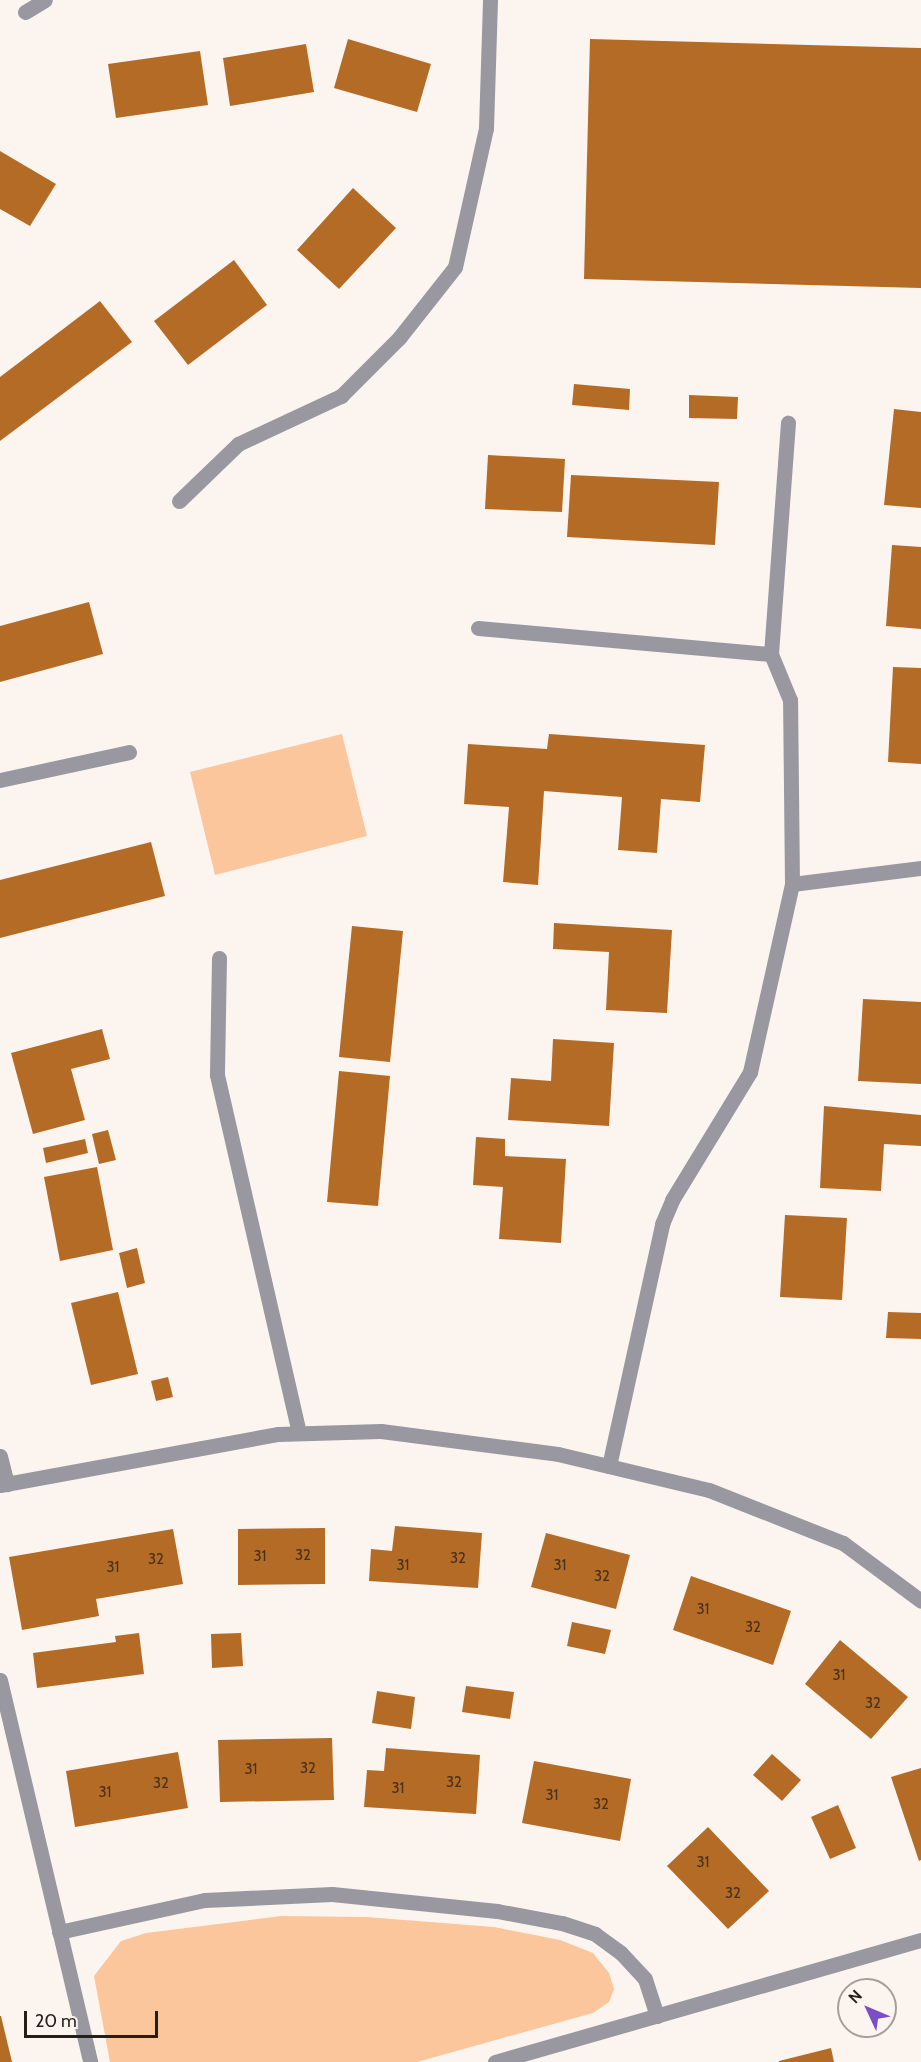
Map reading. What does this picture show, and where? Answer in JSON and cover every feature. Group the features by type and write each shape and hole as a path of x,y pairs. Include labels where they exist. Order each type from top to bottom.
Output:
{"street":[{"path":"25,12 45,0"},
{"path":"179,501 238,444 341,396 399,338 455,267 486,128 490,0"},
{"path":"609,1466 662,1224 672,1200 750,1072 792,884 790,700 771,654 788,423"},
{"path":"478,628 771,654"},
{"path":"0,780 129,752"},
{"path":"792,884 921,868"},
{"path":"219,958 217,1075 299,1432"},
{"path":"0,1456 3,1485 299,1432 381,1431 558,1454 709,1490 843,1543 921,1601"},
{"path":"0,1680 90,2062"},
{"path":"59,1932 205,1900 332,1894 485,1909 562,1923 595,1934 621,1953 645,1979 657,2016"},
{"path":"495,2062 921,1940"}],"shaded area":[{"path":"342,734 367,836 215,875 190,772"},
{"path":"281,1916 366,1917 494,1927 560,1940 593,1953 609,1973 614,1989 609,2002 593,2013 417,2062 110,2062 94,1976 121,1941 146,1933"}],"building":[{"path":"348,39 431,64 417,112 334,88"},
{"path":"590,39 921,48 921,288 584,279"},
{"path":"306,44 314,92 230,106 223,58"},
{"path":"200,51 208,105 116,118 108,64"},
{"path":"0,151 56,184 30,226 0,209"},
{"path":"353,188 396,228 339,289 297,250"},
{"path":"234,260 267,305 188,365 154,321"},
{"path":"100,301 132,342 0,441 0,377"},
{"path":"574,384 630,389 629,410 572,405"},
{"path":"689,395 738,397 737,419 689,418"},
{"path":"894,409 921,412 921,508 884,505"},
{"path":"488,455 565,459 562,512 485,509"},
{"path":"571,475 719,482 715,545 567,537"},
{"path":"892,545 921,547 921,629 886,626"},
{"path":"89,602 103,654 0,682 0,626"},
{"path":"893,667 921,668 921,764 888,762"},
{"path":"549,734 705,745 700,802 661,799 657,853 618,850 622,797 544,791 538,885 503,882 509,807 464,804 468,744 547,749"},
{"path":"151,842 165,896 0,938 0,880"},
{"path":"554,923 672,930 667,1013 606,1010 609,952 553,949"},
{"path":"352,926 403,931 390,1062 339,1057"},
{"path":"863,999 921,1002 921,1084 858,1081"},
{"path":"102,1029 110,1059 71,1069 85,1120 33,1134 11,1053"},
{"path":"553,1039 614,1043 609,1126 508,1120 511,1078 551,1081"},
{"path":"339,1071 390,1076 378,1206 327,1202"},
{"path":"824,1106 921,1115 921,1146 884,1144 881,1191 820,1188"},
{"path":"108,1130 116,1160 99,1164 92,1134"},
{"path":"476,1137 505,1139 505,1156 566,1159 561,1243 499,1239 503,1187 473,1185"},
{"path":"85,1139 88,1153 46,1163 43,1148"},
{"path":"97,1167 113,1250 60,1261 44,1177"},
{"path":"785,1215 847,1218 842,1300 780,1297"},
{"path":"137,1248 145,1283 127,1288 119,1253"},
{"path":"118,1292 138,1374 91,1385 71,1303"},
{"path":"888,1312 921,1313 921,1339 886,1338"},
{"path":"168,1377 173,1397 156,1401 151,1381"},
{"path":"395,1526 482,1533 478,1588 369,1581 371,1549 392,1551"},
{"path":"325,1528 325,1584 238,1585 238,1529"},
{"path":"173,1529 183,1584 96,1599 99,1616 22,1630 9,1557"},
{"path":"546,1533 630,1555 616,1609 531,1587"},
{"path":"691,1576 791,1611 773,1665 673,1630"},
{"path":"572,1622 611,1630 605,1654 567,1646"},
{"path":"139,1633 144,1674 37,1688 33,1653 116,1642 115,1636"},
{"path":"241,1633 243,1666 212,1668 211,1634"},
{"path":"840,1640 908,1697 871,1739 805,1684"},
{"path":"466,1686 514,1692 510,1719 462,1712"},
{"path":"377,1691 415,1697 411,1729 372,1723"},
{"path":"332,1738 334,1800 220,1802 218,1740"},
{"path":"386,1748 480,1755 476,1814 364,1807 367,1770 384,1771"},
{"path":"178,1752 188,1808 75,1827 66,1771"},
{"path":"772,1754 801,1780 782,1801 753,1775"},
{"path":"534,1761 631,1779 620,1841 522,1823"},
{"path":"921,1768 921,1860 919,1861 891,1777"},
{"path":"838,1805 856,1848 830,1859 811,1817"},
{"path":"708,1827 769,1891 728,1929 667,1866"},
{"path":"1,2016 12,2062 0,2062"},
{"path":"831,2048 834,2062 779,2062 779,2061"}]}
